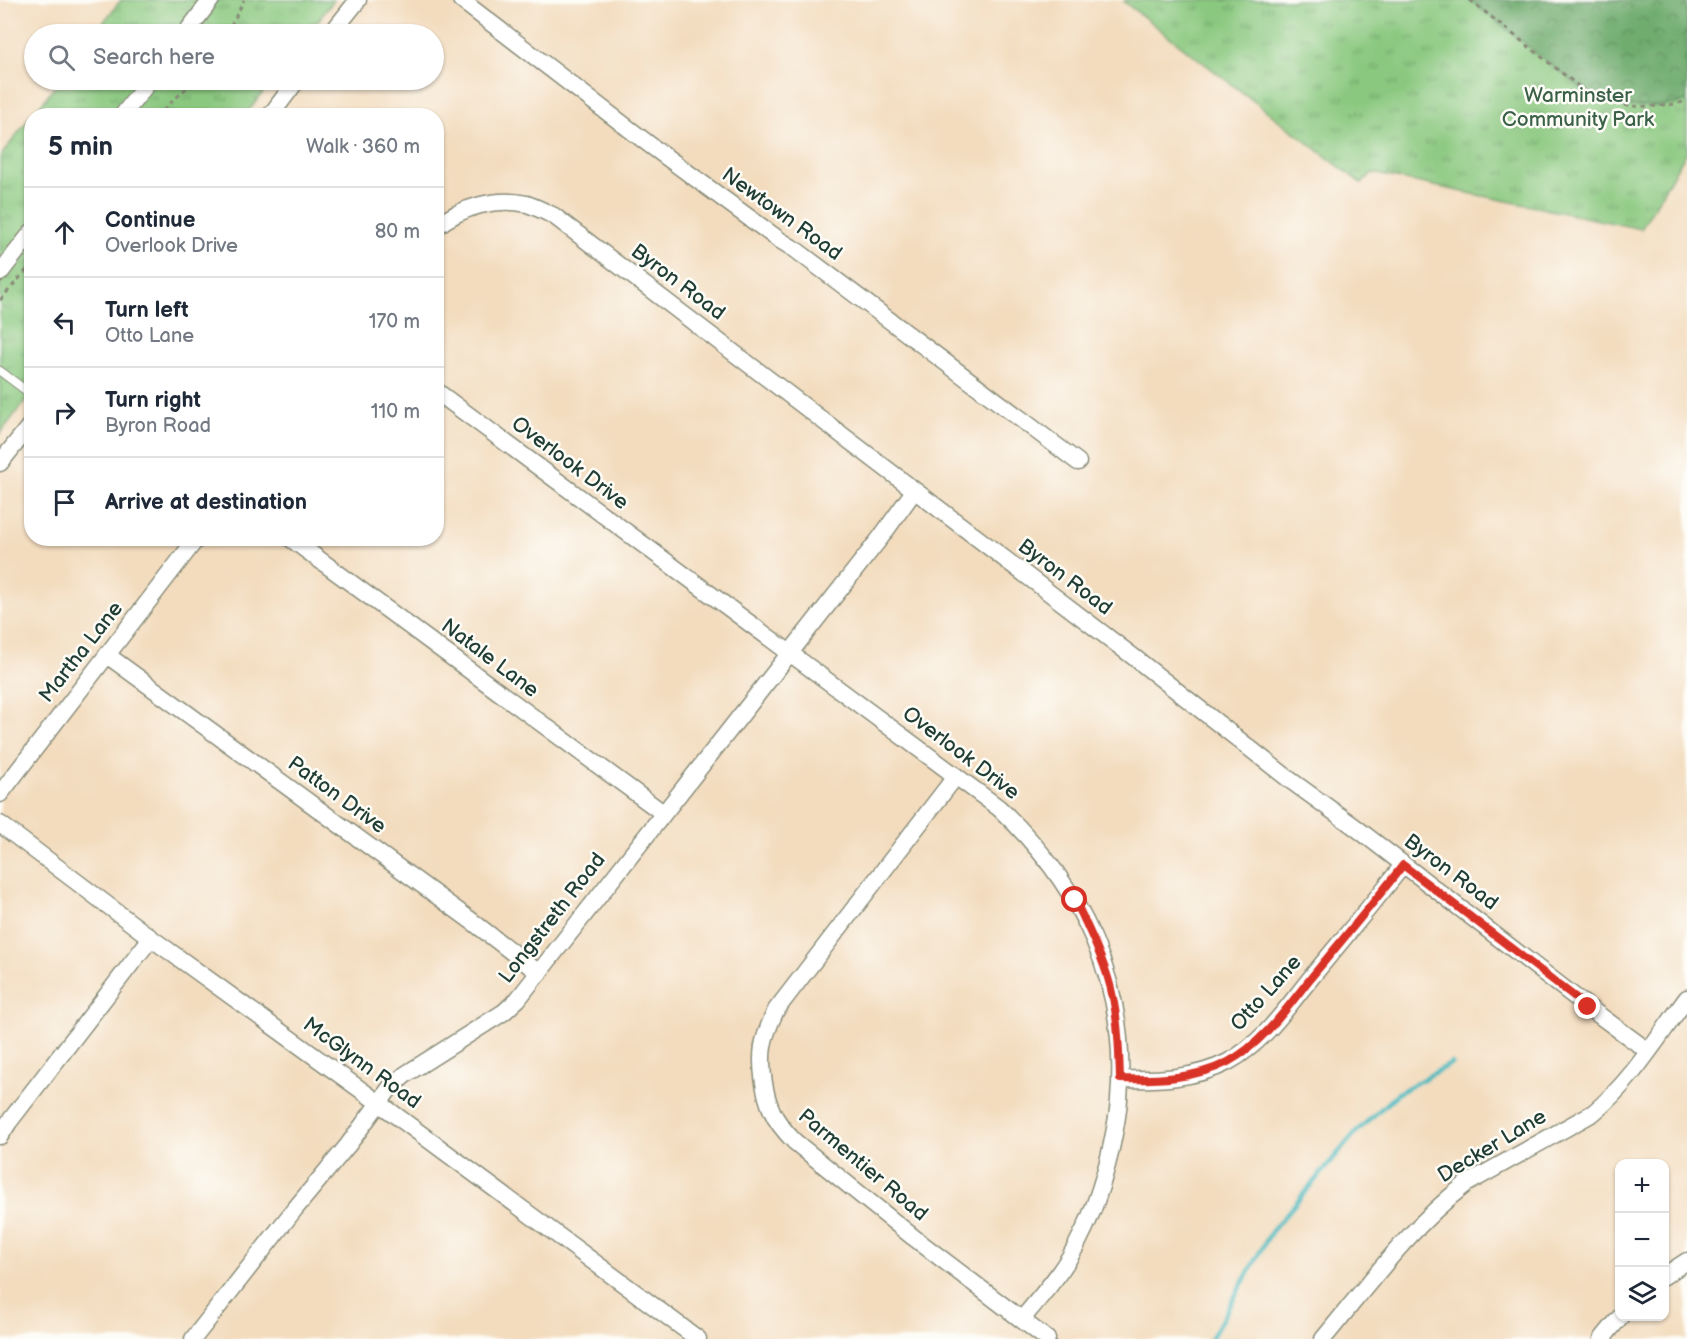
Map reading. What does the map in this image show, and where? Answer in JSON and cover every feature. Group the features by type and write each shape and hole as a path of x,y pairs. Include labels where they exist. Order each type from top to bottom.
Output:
{"street":[{"path":"193,24 211,0"},
{"path":"340,24 358,0"},
{"name":"Newtown Road","path":"461,0 650,145 796,250 1078,462"},
{"path":"128,108 142,90"},
{"path":"276,108 290,90"},
{"name":"Byron Road","path":"444,220 460,212 491,203 509,202 528,204 554,216 1648,1051"},
{"path":"0,273 24,242"},
{"name":"Overlook Drive","path":"444,397 999,808 1024,831 1054,868 1075,900 1098,949 1109,980 1119,1044 1120,1079 1117,1122 1091,1217 1057,1276 1022,1320"},
{"path":"0,464 24,433"},
{"name":"Longstreth Road","path":"193,1339 348,1145 390,1088 406,1074 504,1011 518,999 881,537 914,490"},
{"name":"Martha Lane","path":"0,794 191,546"},
{"name":"Natale Lane","path":"301,546 663,813"},
{"name":"Patton Drive","path":"107,655 473,922 539,973"},
{"name":"Parmentier Road","path":"956,776 776,1010 763,1045 764,1082 771,1111 781,1128 795,1142 922,1244 1047,1339"},
{"name":"McGlynn Road","path":"0,824 151,938 698,1339"},
{"name":"Otto Lane","path":"1120,1079 1146,1080 1200,1073 1229,1061 1252,1046 1271,1028 1403,865"},
{"path":"0,1136 151,938"},
{"name":"Decker Lane","path":"1323,1339 1421,1222 1451,1195 1466,1184 1593,1113 1608,1101 1687,998"},
{"path":"1669,1273 1687,1261"},
{"path":"1602,1339 1618,1321"}],"lane":[{"path":"0,371 24,389"}],"path":[{"path":"232,24 244,0"},
{"path":"1470,0 1586,92 1604,100 1630,106 1687,102"},
{"path":"165,108 184,90"},
{"path":"0,300 24,273"}],"green space":[{"path":"121,0 334,0 316,24 102,24"},
{"name":"Warminster Community Park","path":"1126,0 1687,0 1687,151 1641,229 1372,173 1362,184 1124,2"},
{"path":"1470,0 1687,0 1687,101 1659,106 1631,106 1613,103 1586,92"},
{"path":"52,90 265,90 251,108 38,108"},
{"path":"24,125 24,402 0,434 0,157"}],"waterway":[{"path":"1211,1339 1271,1232 1356,1132 1398,1093 1452,1063"}],"route":[{"path":"1075,900 1098,949 1109,980 1119,1044 1120,1079 1146,1080 1200,1073 1229,1061 1252,1046 1271,1028 1403,865 1588,1007"}]}
